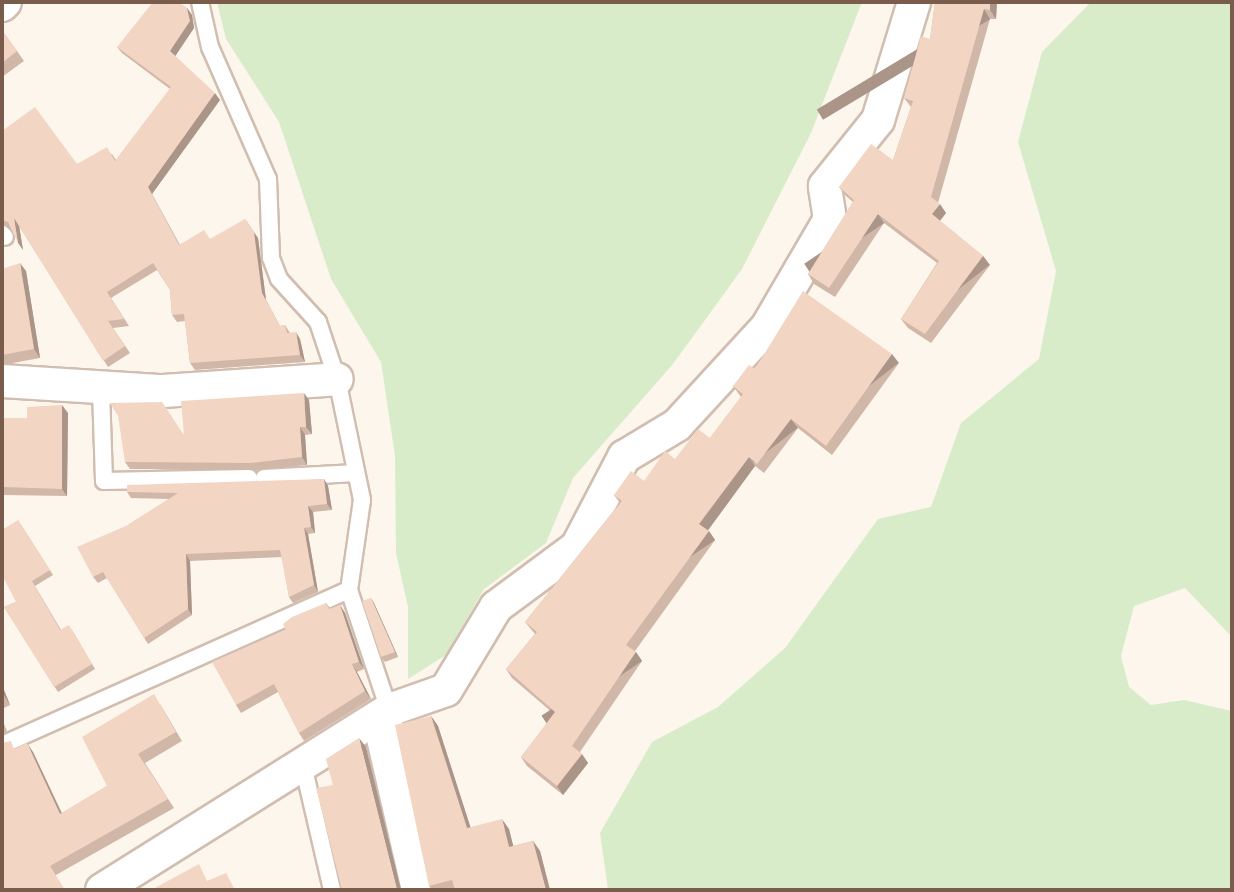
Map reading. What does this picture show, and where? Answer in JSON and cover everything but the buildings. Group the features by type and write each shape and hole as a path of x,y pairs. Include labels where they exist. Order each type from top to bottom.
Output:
{"street":[{"path":"102,890 389,710 446,690 496,607 577,547 624,457 677,425 767,327 830,219 825,186 878,120 914,2"},
{"path":"2,381 101,390 163,391 337,379"},
{"path":"389,710 382,734 418,890"}],"lane":[{"path":"200,2 210,47 268,179 271,258 279,279 318,322 337,379 362,500 349,590 389,710"},
{"path":"101,390 104,481 356,473"},
{"path":"2,745 349,590"},
{"path":"303,765 332,890"}],"green space":[{"path":"217,2 862,2 811,133 742,269 673,364 573,478 546,543 484,589 446,655 408,679 408,607 396,553 395,456 381,362 331,279 279,122 226,39"},
{"path":"1091,2 1232,2 1232,637 1185,588 1134,606 1121,656 1129,687 1151,705 1184,700 1232,711 1232,890 608,890 600,833 652,742 718,707 785,648 878,519 931,507 961,423 1039,359 1056,271 1018,142 1042,52"}]}
